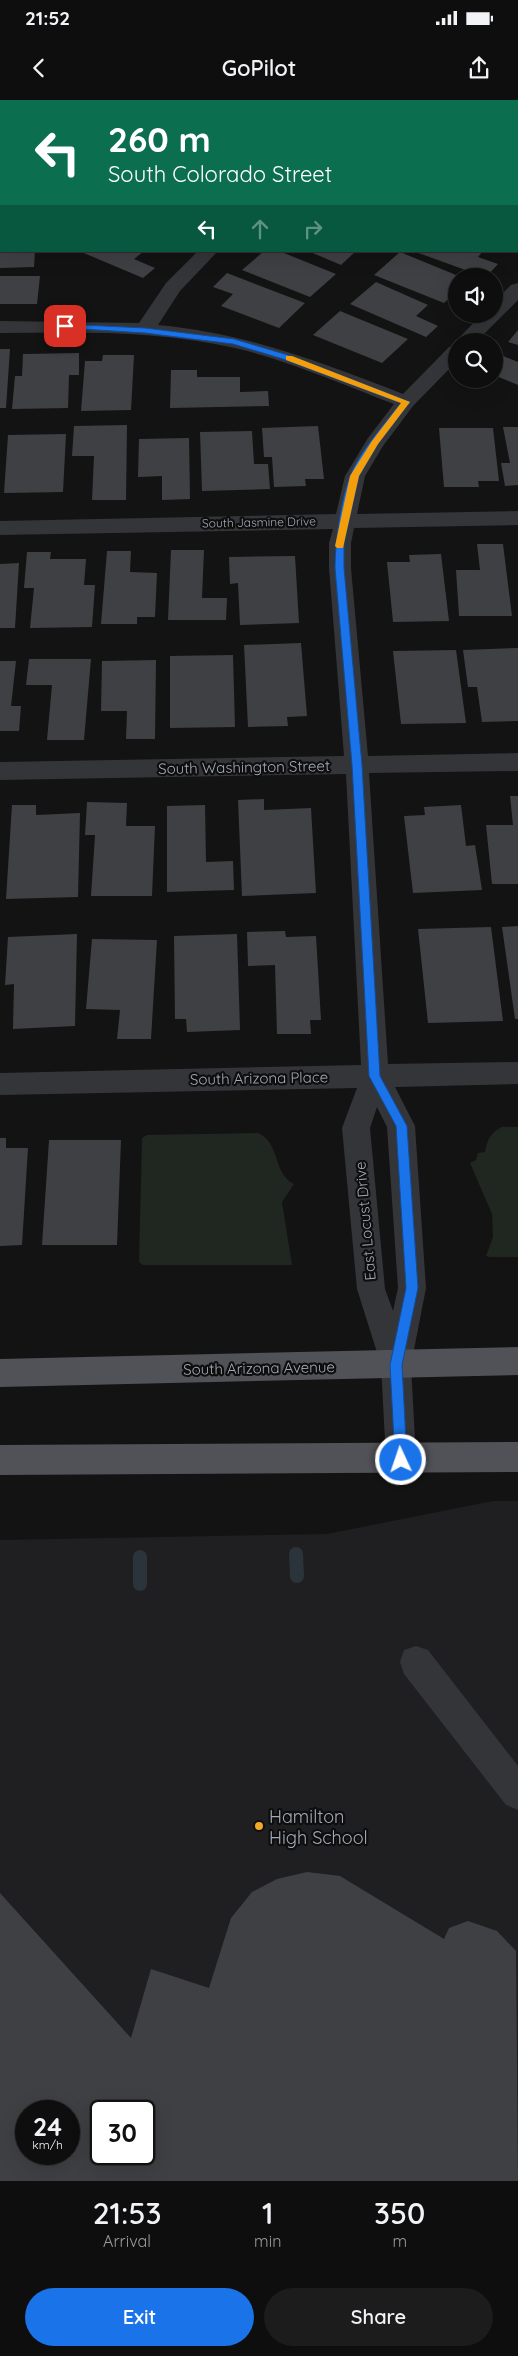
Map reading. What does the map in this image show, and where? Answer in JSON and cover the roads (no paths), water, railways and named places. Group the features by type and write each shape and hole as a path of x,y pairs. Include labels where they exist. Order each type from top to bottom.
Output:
{"main road":[{"name":"South Arizona Avenue","path":"0,1373 518,1361"},
{"path":"2,1460 401,1460 518,1457"}],"street":[{"path":"145,330 160,302 184,274 208,252"},
{"path":"474,333 518,289"},
{"path":"0,327 82,326 145,330 234,342 286,357 406,402"},
{"name":"East Locust Drive","path":"396,1365 371,1289 356,1128 375,1076 357,765 340,568 340,543 355,476 375,443 406,402 448,360"},
{"name":"South Jasmine Drive","path":"0,528 518,518"},
{"name":"South Washington Street","path":"0,772 518,762"},
{"name":"South Arizona Place","path":"0,1084 518,1073"},
{"name":"East Locust Drive","path":"375,1076 402,1126 412,1288 396,1365 401,1460"},
{"path":"416,1662 507,1762 518,1793"}],"waterway":[{"path":"296,1554 297,1576"},
{"path":"140,1557 140,1584"}],"place":[{"name":"Hamilton High School","path":"259,1826"}]}
